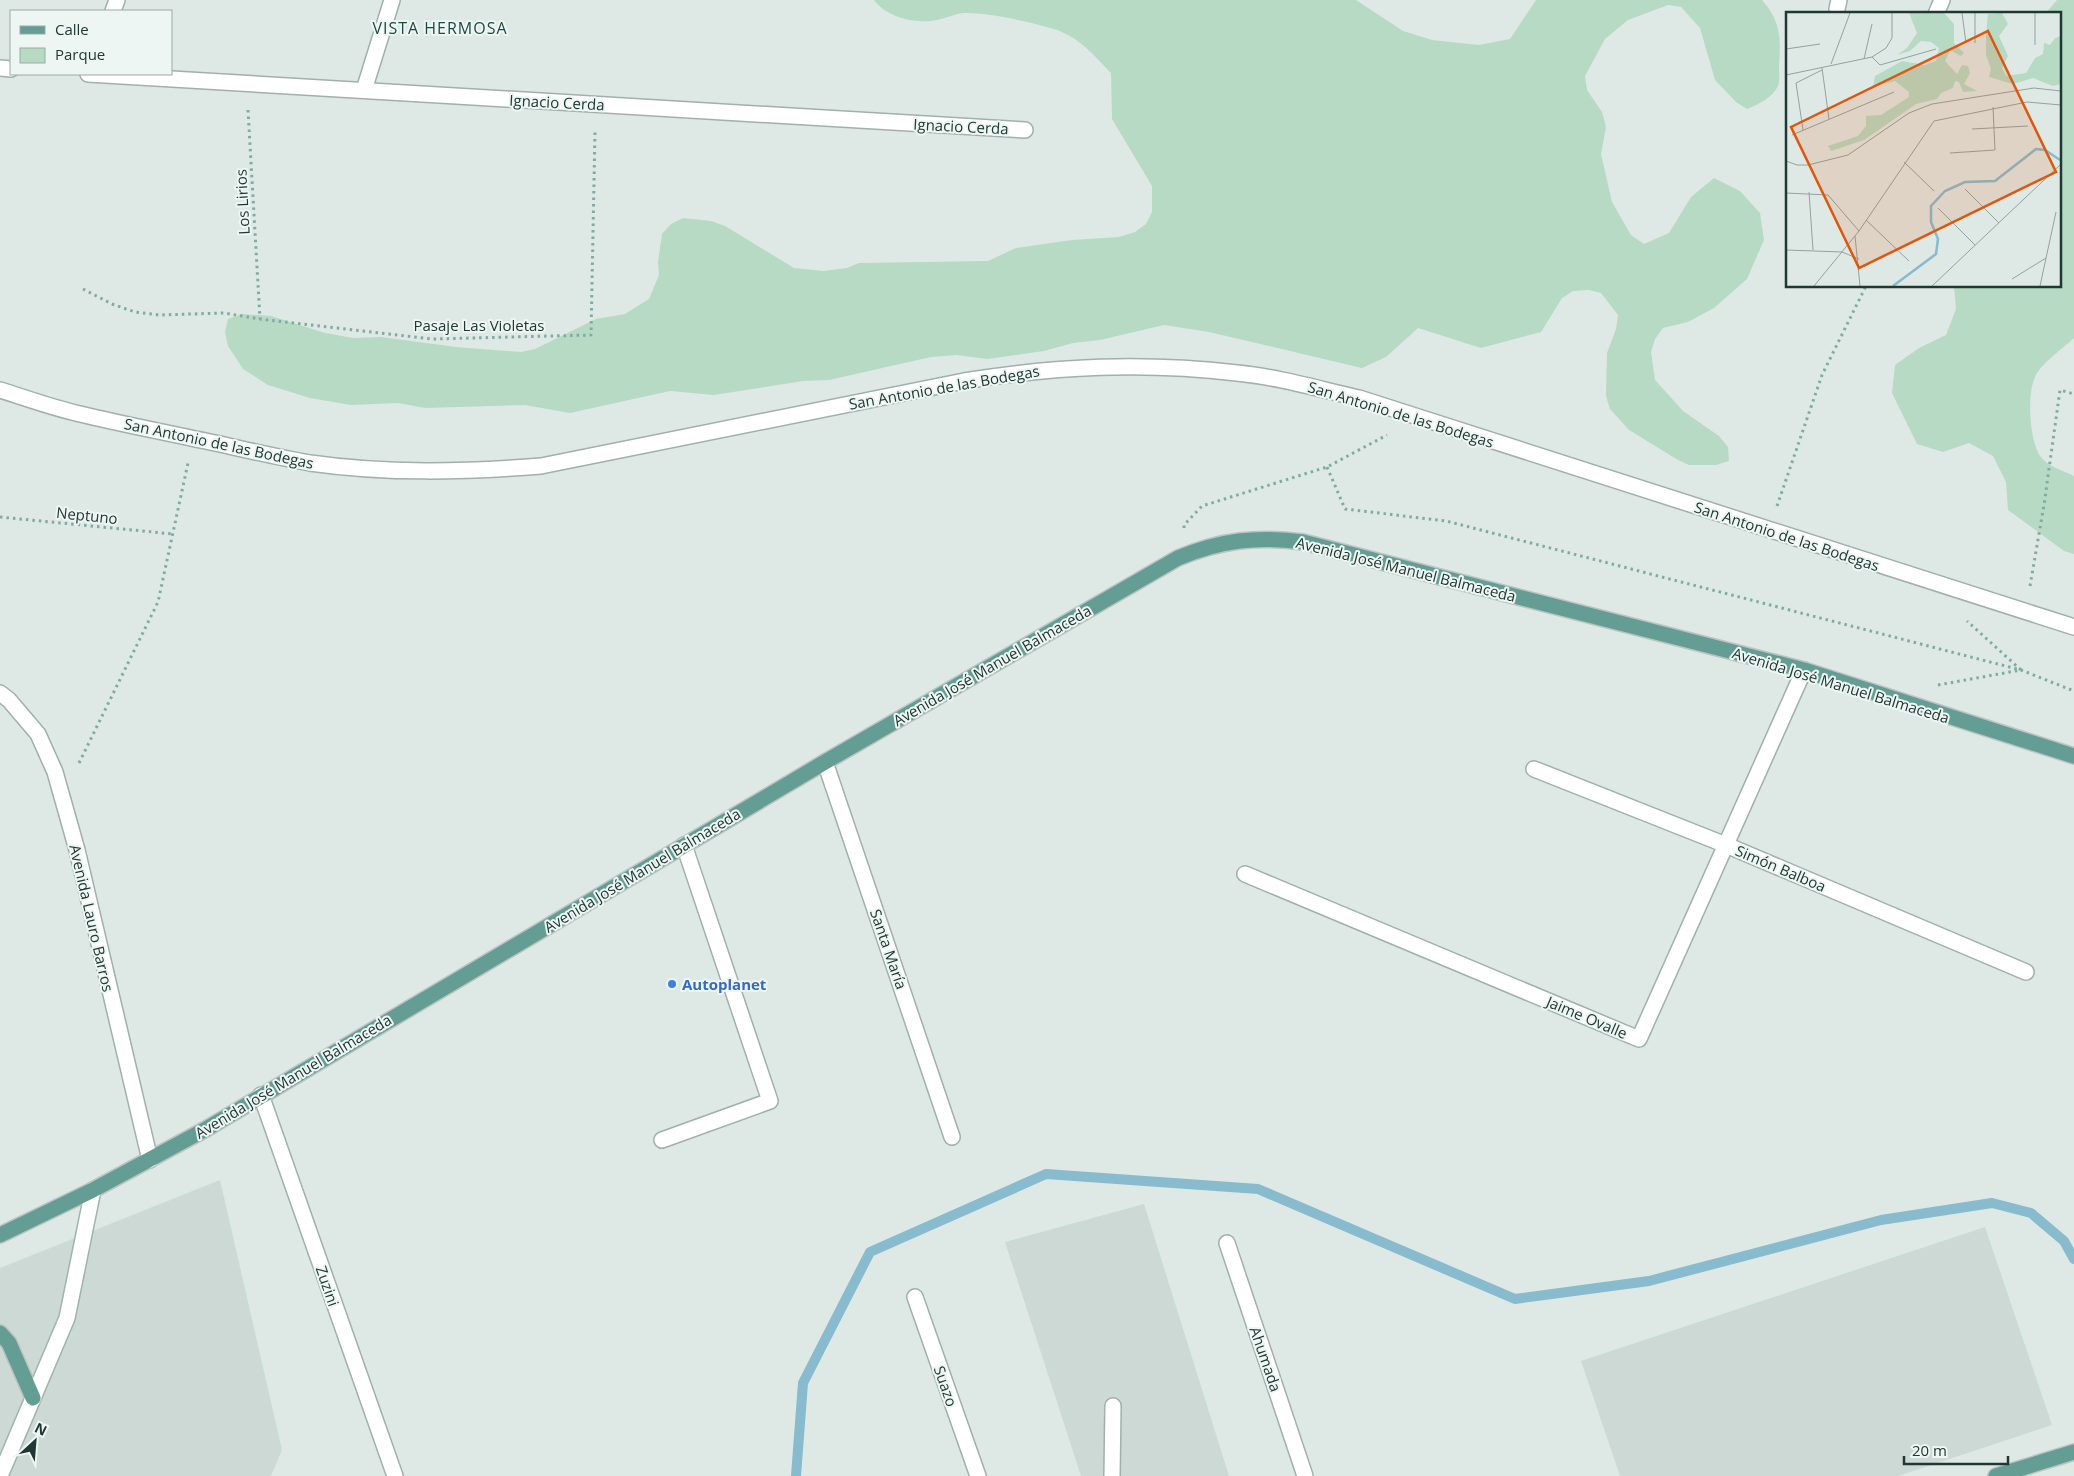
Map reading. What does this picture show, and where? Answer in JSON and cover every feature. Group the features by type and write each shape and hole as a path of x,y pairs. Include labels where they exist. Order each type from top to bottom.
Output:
{"main road":[{"name":"Avenida José Manuel Balmaceda","path":"0,1235 150,1160 825,762 1178,558 1214,545 1243,539 1274,538 1303,542 1804,670 2074,756"},
{"path":"0,1333 9,1343 33,1398"},
{"path":"1996,1476 2074,1452"}],"street":[{"path":"364,90 392,0"},
{"path":"1937,12 1942,0"},
{"name":"Ignacio Cerda","path":"109,75 1025,130"},
{"name":"San Antonio de las Bodegas","path":"0,390 78,414 193,438 252,453 312,463 427,472 542,466 1016,372 1123,365 1177,367 1238,373 1299,384 1359,398 2074,627"},
{"name":"Jaime Ovalle","path":"1245,874 1639,1039 1804,670"},
{"name":"Avenida Lauro Barros","path":"0,693 9,700 38,734 56,772 150,1160"},
{"name":"Santa María","path":"825,762 952,1137"},
{"name":"Simón Balboa","path":"1534,769 1726,845 2026,972"},
{"path":"662,1140 770,1102 684,845"},
{"name":"Zuzini","path":"261,1095 395,1476"},
{"path":"0,1476 67,1318 93,1190"},
{"name":"Ahumada","path":"1227,1243 1305,1476"},
{"name":"Suazo","path":"915,1297 978,1476"},
{"path":"1112,1476 1113,1406"}],"path":[{"name":"Los Lirios","path":"246,83 260,319"},
{"name":"Pasaje Las Violetas","path":"83,289 112,304 135,312 167,316 224,313 432,339 591,335 596,104"},
{"path":"1769,530 1822,376 1865,288"},
{"path":"2025,612 2044,505 2060,390 2074,394"},
{"path":"1178,558 1184,525 1202,506 1327,467 1418,418"},
{"path":"62,794 89,746 158,602 193,438"},
{"path":"1327,467 1345,509 1446,521 2021,670 2074,691"},
{"name":"Neptuno","path":"0,517 172,534"},
{"path":"1964,618 2021,670"},
{"path":"1937,685 2021,670"}],"shaded area":[{"path":"220,1180 282,1450 271,1476 0,1476 0,1268"},
{"path":"1144,1204 1229,1476 1081,1476 1005,1242"},
{"path":"1985,1227 2052,1425 1898,1476 1620,1476 1581,1361"}],"green space":[{"path":"874,0 1356,0 1403,31 1432,40 1479,45 1510,39 1536,0 1762,0 1773,15 1780,39 1779,81 1773,94 1747,109 1736,102 1715,80 1700,28 1681,7 1668,5 1628,20 1605,39 1585,76 1587,90 1602,112 1606,127 1601,154 1612,202 1631,235 1644,244 1669,233 1691,197 1714,178 1740,191 1760,213 1764,240 1747,279 1714,308 1688,322 1663,328 1655,339 1651,352 1655,380 1683,411 1719,436 1728,447 1729,461 1716,465 1689,465 1629,430 1610,409 1606,396 1607,353 1616,329 1618,315 1601,293 1589,290 1573,291 1562,298 1541,332 1481,348 1418,328 1386,357 1362,368 1209,332 1164,325 1100,340 1073,343 1044,351 987,359 957,355 931,357 829,380 803,381 714,395 670,391 570,413 525,405 425,408 398,403 351,405 310,398 268,385 243,369 228,346 225,332 228,319 241,314 271,316 325,333 353,338 381,337 456,347 521,352 535,349 596,319 625,314 649,299 659,275 658,262 662,234 671,224 683,218 711,221 725,226 794,268 823,271 847,268 859,263 988,261 1016,248 1072,240 1119,237 1135,232 1146,224 1152,212 1152,186 1112,119 1111,73 1086,47 1063,32 1054,29 984,14 963,13 937,20 911,20 886,11"},
{"path":"2057,0 2074,0 2074,338 2049,359 2037,373 2031,391 2030,414 2033,438 2040,456 2051,465 2074,476 2074,554 2064,551 2008,510 2006,482 1993,456 1969,443 1943,452 1917,444 1892,393 1895,365 1919,348 1946,335 1956,309 1954,288 2062,288 2062,12 2047,12"}],"waterway":[{"path":"796,1476 803,1383 870,1252 1046,1174 1258,1189 1515,1299 1649,1281 1881,1220 1992,1203 2031,1213 2064,1241 2074,1259"}],"place":[{"name":"Autoplanet","path":"672,984"}],"district":[{"name":"VISTA HERMOSA","path":"440,28"}]}
